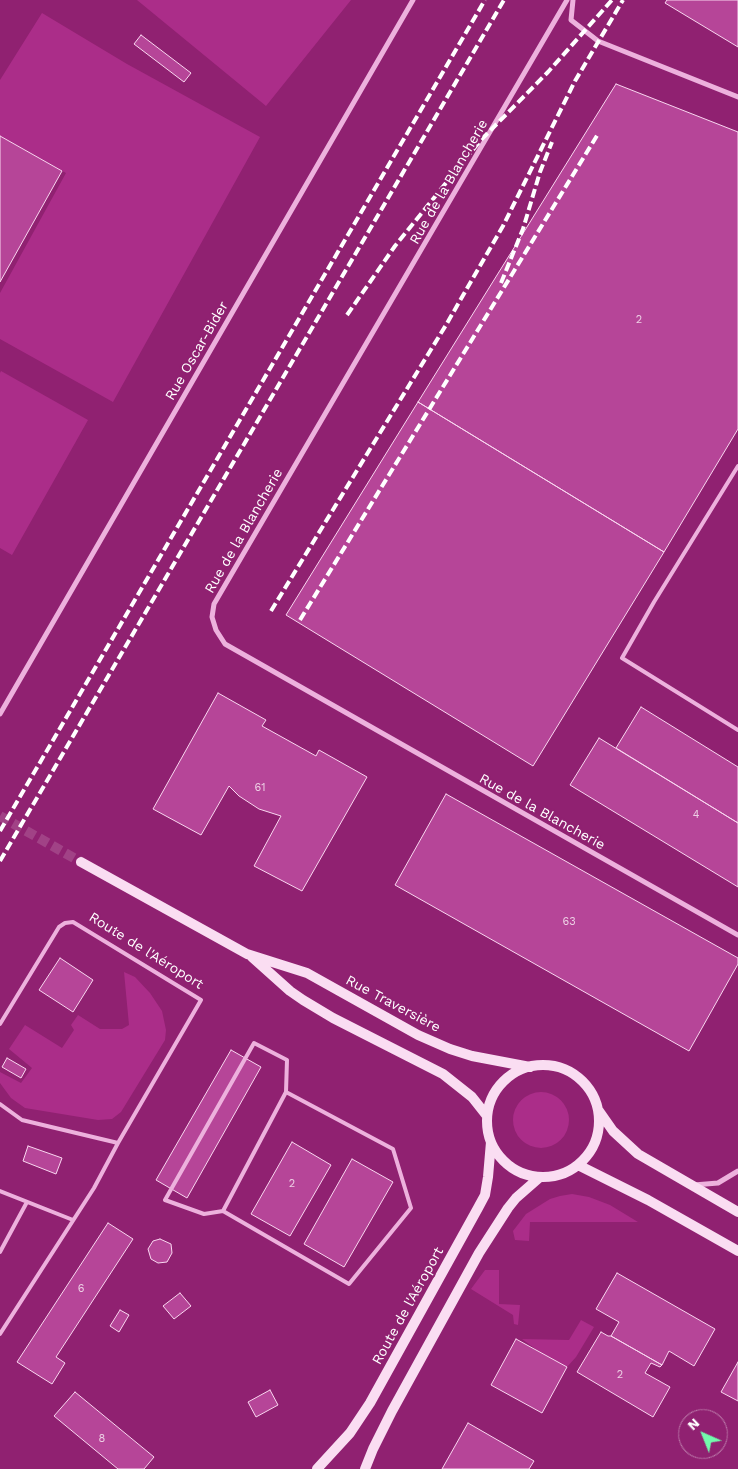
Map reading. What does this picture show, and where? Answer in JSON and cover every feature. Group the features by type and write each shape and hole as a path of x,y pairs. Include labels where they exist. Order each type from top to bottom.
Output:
{"main road":[{"name":"Rue Traversière","path":"80,862 247,954 303,1000 340,1022 443,1074 472,1097 487,1116"},
{"name":"Rue Traversière","path":"247,954 307,973 391,1021 450,1049 472,1056 530,1067"},
{"path":"598,1110 599,1125 596,1140 588,1154 578,1165 558,1175 540,1177 522,1173 509,1166 498,1155 488,1133 487,1116 494,1095 499,1087 514,1074 530,1067 551,1066 570,1072 578,1077 591,1092 598,1110 613,1131 638,1154 738,1212"},
{"name":"Route de l'Aéroport","path":"317,1469 350,1432 370,1403 485,1195 491,1142"},
{"path":"578,1165 648,1200 738,1251"},
{"path":"365,1469 392,1411 479,1253 508,1208 540,1177"}],"street":[{"name":"Rue Oscar-Bider","path":"0,714 413,0"},
{"name":"Rue de la Blancherie","path":"567,0 214,604 212,617 216,630 225,644 738,935"},
{"path":"573,0 572,20 598,41 738,97"},
{"path":"691,1185 718,1183 738,1172"}],"lane":[{"path":"738,466 654,602 622,658 738,730"},
{"name":"Route de l'Aéroport","path":"0,1024 59,927 65,923 73,922 202,1000 118,1143 94,1188 0,1334"},
{"path":"222,1211 286,1092 287,1060 254,1043 165,1200 204,1214 222,1211 349,1284 411,1208 393,1149 286,1092"},
{"path":"0,1104 22,1120 118,1143"},
{"path":"0,1191 73,1220"},
{"path":"0,1252 27,1202"}],"shaded area":[{"path":"137,0 351,0 266,106"},
{"path":"42,13 127,64 260,137 113,402 0,339 0,293 66,173 0,136 0,80"},
{"path":"1,371 88,420 12,555 0,548"},
{"path":"124,972 135,977 150,993 162,1011 166,1030 165,1040 121,1112 112,1119 98,1120 25,1108 11,1098 0,1083 0,1072 21,1083 32,1068 9,1049 25,1025 62,1048 74,1030 71,1025 78,1015 100,1029 122,1029 129,1025"},
{"path":"535,1092 547,1092 557,1096 565,1104 569,1120 565,1136 557,1144 547,1148 535,1148 525,1144 517,1136 513,1126 513,1114 517,1104 525,1096"},
{"path":"572,1194 589,1197 610,1205 638,1222 530,1222 529,1241 515,1240 513,1231 526,1214 550,1199"},
{"path":"485,1270 499,1270 499,1304 520,1305 518,1325 514,1324 513,1315 471,1289"},
{"path":"581,1320 594,1327 576,1357 567,1367 538,1351 522,1339 569,1340"}],"building":[{"path":"667,0 738,0 738,47 665,3"},
{"path":"141,35 191,73 184,82 134,44"},
{"path":"616,84 738,132 738,429 664,552 418,402"},
{"path":"0,136 62,171 0,282"},
{"path":"418,402 664,552 533,766 286,615"},
{"path":"218,693 266,720 262,726 316,756 319,750 367,777 302,891 254,866 281,816 259,809 239,796 229,786 201,835 153,809"},
{"path":"641,707 738,767 738,823 616,748"},
{"path":"599,738 738,823 738,887 570,785"},
{"path":"446,794 738,958 738,964 689,1051 395,885"},
{"path":"60,958 93,980 73,1012 39,990"},
{"path":"231,1050 261,1067 187,1198 156,1180"},
{"path":"7,1058 26,1069 21,1078 2,1067"},
{"path":"292,1142 331,1165 290,1236 251,1214"},
{"path":"28,1146 62,1158 56,1174 23,1161"},
{"path":"352,1159 393,1182 344,1267 304,1244"},
{"path":"108,1223 133,1239 56,1357 65,1363 52,1384 17,1362"},
{"path":"160,1239 171,1244 172,1253 167,1262 158,1263 151,1259 148,1249 153,1241"},
{"path":"617,1273 715,1329 694,1366 669,1351 662,1365 611,1336 619,1322 596,1309"},
{"path":"180,1293 191,1306 174,1319 163,1306"},
{"path":"120,1310 129,1315 119,1332 110,1326"},
{"path":"601,1332 662,1365 660,1367 651,1363 645,1373 670,1387 653,1417 577,1372"},
{"path":"516,1339 567,1367 542,1413 491,1385"},
{"path":"738,1362 738,1401 721,1392"},
{"path":"270,1390 278,1405 256,1417 248,1402"},
{"path":"75,1392 154,1457 144,1469 118,1469 54,1416"},
{"path":"468,1423 534,1461 529,1469 442,1469"}],"tunnel":[{"path":"0,816 81,862"}],"railway":[{"path":"0,831 485,0"},
{"path":"0,861 504,0"},
{"path":"347,315 395,246 480,141 548,72 612,0"},
{"path":"271,611 446,325 503,226 575,81 623,0"},
{"path":"300,620 598,134"},
{"path":"501,283 523,229 540,172 552,142"}]}
